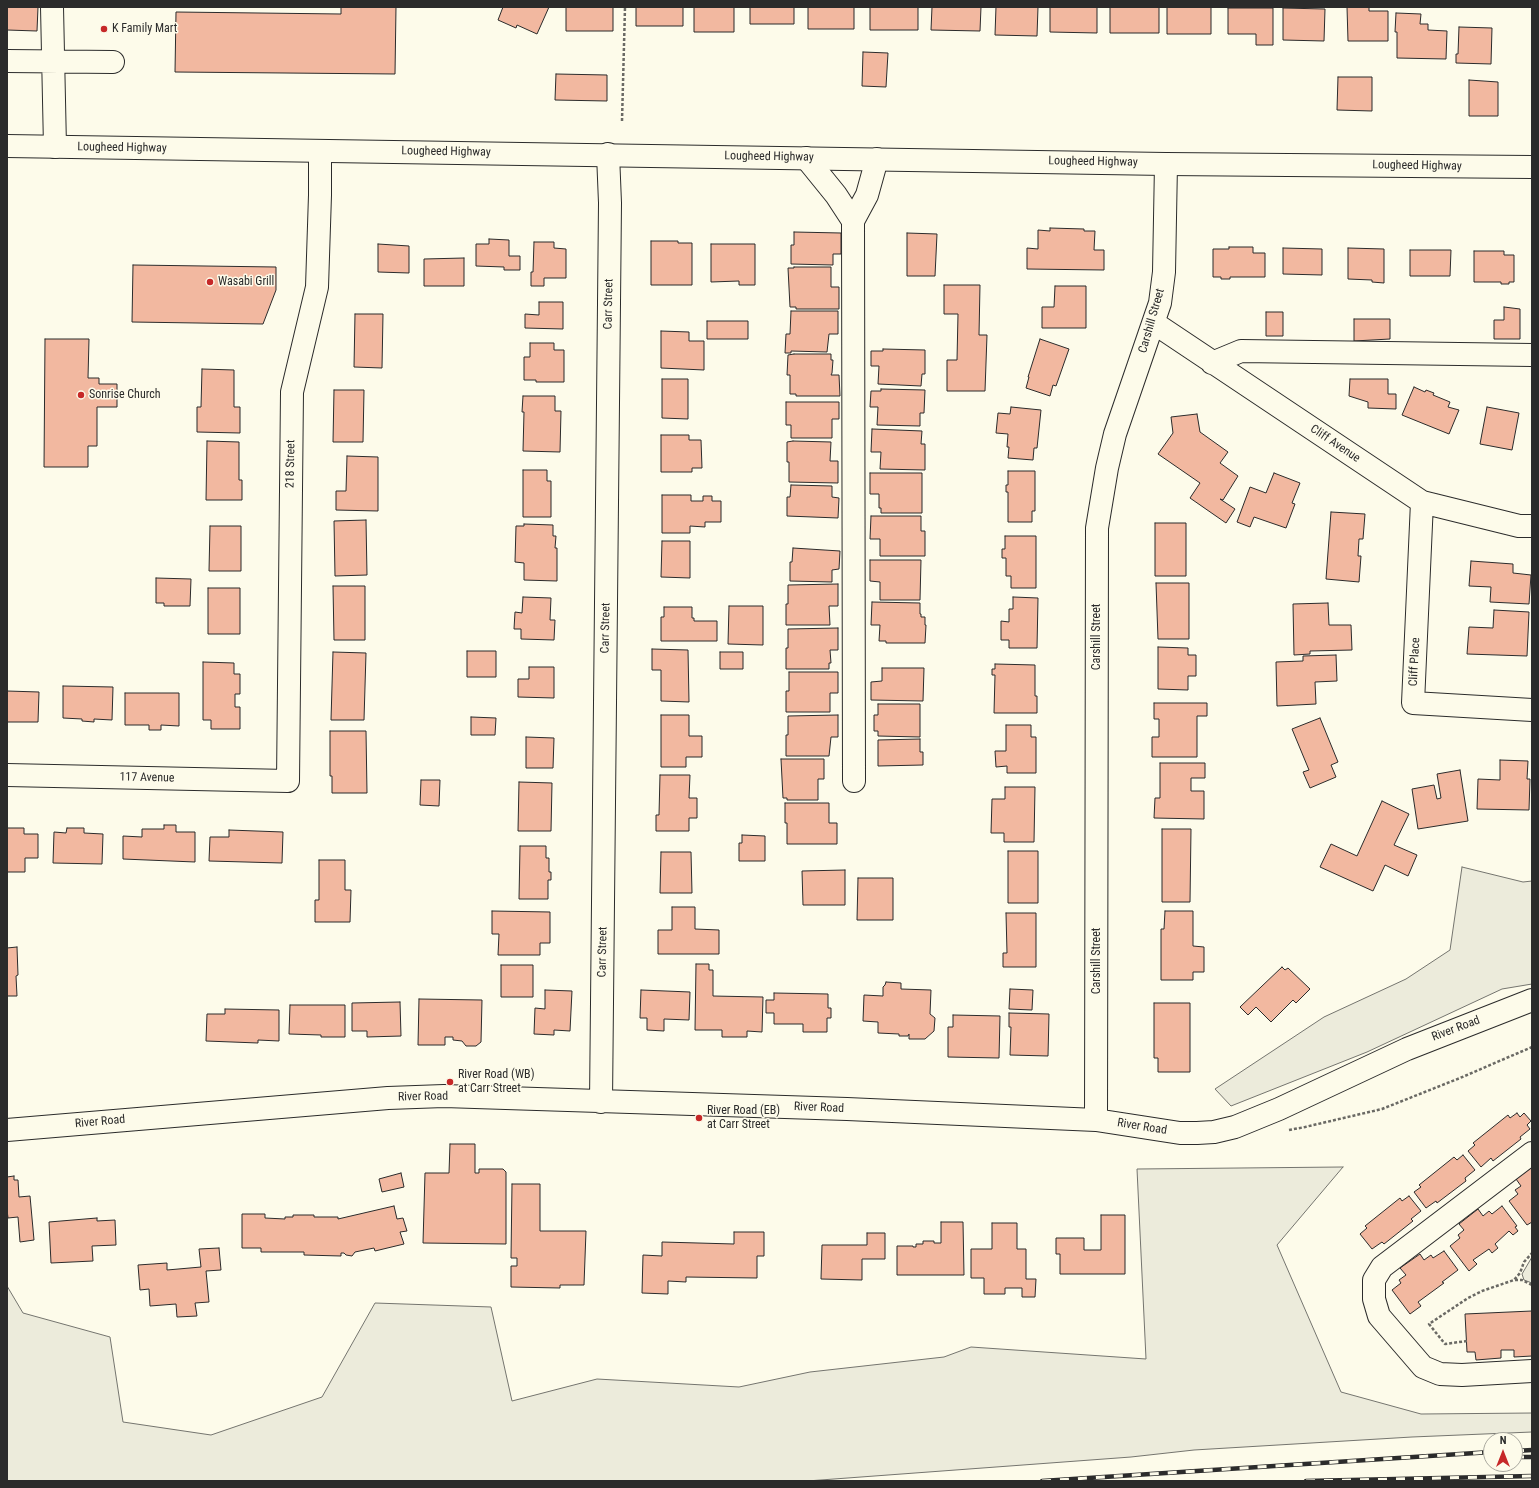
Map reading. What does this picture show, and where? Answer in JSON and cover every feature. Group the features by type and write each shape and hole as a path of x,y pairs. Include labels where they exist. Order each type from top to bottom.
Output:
{"main road":[{"path":"52,7 55,147"},
{"path":"7,61 113,62"},
{"name":"Lougheed Highway","path":"7,146 608,154 1166,164 1532,167"},
{"name":"218 Street","path":"288,781 292,392 317,287 320,150"},
{"name":"Carr Street","path":"601,1102 610,219 608,154"},
{"path":"806,158 836,195 853,221"},
{"path":"854,781 853,221 867,195 877,159"},
{"name":"Carshill Street","path":"1096,1120 1097,528 1107,468 1115,434 1160,303 1164,272 1166,164"},
{"name":"Cliff Avenue","path":"1154,323 1422,502 1519,526 1532,526"},
{"path":"1212,363 1241,351 1532,355"},
{"name":"Cliff Place","path":"1422,502 1413,703 1532,710"},
{"name":"117 Avenue","path":"7,775 288,781"},
{"name":"River Road","path":"7,1130 388,1098 444,1096 847,1109 1096,1120 1185,1133 1214,1132 1235,1127 1279,1109 1407,1049 1532,1000"},
{"path":"1532,1153 1382,1267 1374,1280 1374,1299 1379,1316 1423,1367 1440,1374 1462,1375 1532,1371"}],"path":[{"path":"622,121 625,7"},
{"path":"1282,1131 1382,1109 1532,1047"},
{"path":"1514,1280 1520,1272 1524,1262 1532,1252"},
{"path":"1467,1341 1445,1344 1429,1324 1482,1290 1514,1280 1522,1280 1532,1285"}],"shaded area":[{"path":"1462,867 1523,882 1532,881 1532,984 1502,989 1367,1052 1231,1106 1215,1089 1324,1017 1406,979 1450,950"},
{"path":"1343,1167 1277,1245 1341,1392 1421,1414 1532,1413 1532,1432 1483,1432 1483,1434 1194,1450 1131,1457 807,1481 7,1481 7,1286 23,1313 110,1337 123,1422 211,1435 322,1397 375,1303 491,1307 512,1401 597,1379 739,1387 810,1372 944,1357 971,1347 1146,1359 1137,1169"},
{"path":"1532,1257 1532,1283 1524,1280 1522,1274"}],"building":[{"path":"7,7 38,7 37,31 7,30"},
{"path":"341,7 396,7 395,74 175,72 176,12 341,14"},
{"path":"503,7 549,7 537,34 517,25 516,28 498,20"},
{"path":"566,7 613,7 613,31 566,31"},
{"path":"636,7 683,7 683,26 636,26"},
{"path":"694,7 734,7 734,32 694,32"},
{"path":"750,7 794,7 794,24 750,24"},
{"path":"808,7 854,7 854,29 808,29"},
{"path":"870,7 918,7 918,30 870,30"},
{"path":"932,7 981,7 980,31 931,30"},
{"path":"996,7 1038,7 1037,36 995,35"},
{"path":"1050,7 1097,7 1097,33 1050,32"},
{"path":"1110,7 1159,7 1159,33 1110,33"},
{"path":"1167,7 1211,7 1211,34 1167,34"},
{"path":"1347,7 1369,7 1369,11 1388,11 1388,41 1348,41"},
{"path":"1228,8 1273,8 1273,45 1256,45 1256,34 1228,34"},
{"path":"1283,8 1325,9 1324,41 1283,40"},
{"path":"1396,13 1421,14 1420,24 1428,24 1428,30 1447,31 1446,59 1397,58 1397,32 1395,32"},
{"path":"1459,27 1492,28 1491,64 1456,63 1456,54 1458,54"},
{"path":"863,52 888,53 886,87 862,86"},
{"path":"556,74 607,75 607,101 555,100"},
{"path":"1338,77 1372,77 1372,111 1337,110"},
{"path":"1469,80 1498,82 1498,116 1469,116"},
{"path":"1050,228 1084,229 1084,231 1095,231 1094,250 1104,250 1104,270 1027,269 1027,248 1038,249 1038,230 1050,231"},
{"path":"794,232 841,233 841,254 833,254 833,265 791,264 791,245 794,245"},
{"path":"907,233 937,234 935,276 907,276"},
{"path":"489,239 509,240 509,256 520,256 520,270 504,270 504,267 476,266 476,244 489,244"},
{"path":"651,241 678,241 678,243 692,243 692,285 651,285"},
{"path":"534,242 554,242 554,248 566,249 566,278 544,278 544,286 531,286"},
{"path":"378,244 409,246 409,273 378,272"},
{"path":"711,244 755,244 755,285 739,285 739,281 711,282"},
{"path":"1229,247 1253,247 1253,253 1265,253 1265,277 1230,277 1230,279 1221,279 1221,277 1213,277 1213,249 1229,249"},
{"path":"1283,248 1322,249 1322,275 1283,274"},
{"path":"1348,248 1384,249 1384,283 1372,282 1372,280 1348,279"},
{"path":"1410,250 1451,250 1450,276 1410,276"},
{"path":"1474,251 1504,251 1504,255 1514,255 1514,282 1509,282 1509,284 1501,284 1501,282 1474,282"},
{"path":"464,258 464,286 424,286 424,259"},
{"path":"133,265 276,267 276,290 263,324 132,322"},
{"path":"831,267 831,287 839,287 839,309 796,309 796,307 790,307 788,268"},
{"path":"944,285 980,285 979,335 987,335 985,391 947,391 947,360 957,360 958,314 944,314"},
{"path":"1055,286 1086,286 1086,328 1042,328 1042,307 1054,307"},
{"path":"539,302 563,302 563,329 525,328 525,314 539,315"},
{"path":"1504,307 1520,309 1520,339 1494,339 1494,320 1504,320"},
{"path":"791,311 838,311 838,334 829,334 827,352 791,351 791,353 785,353 786,334 790,334"},
{"path":"1266,312 1283,312 1283,336 1266,336"},
{"path":"355,314 383,314 382,368 354,367"},
{"path":"1354,319 1390,319 1390,339 1354,341"},
{"path":"707,321 748,321 748,339 707,339"},
{"path":"661,331 689,332 689,341 704,341 704,370 661,368"},
{"name":"Sonrise Church","path":"45,339 89,339 88,378 99,378 99,384 117,384 117,407 97,407 97,446 88,446 88,467 44,467"},
{"path":"1040,339 1069,349 1056,386 1053,385 1050,396 1026,388"},
{"path":"530,343 554,343 554,350 564,350 564,382 536,382 536,380 524,380 524,357 530,357"},
{"path":"883,349 925,350 925,374 922,374 921,386 878,384 879,366 871,366 871,351 883,351"},
{"path":"831,354 831,360 833,360 831,375 839,375 840,396 796,396 796,394 790,394 790,375 787,375 788,355"},
{"path":"202,369 234,370 234,407 240,407 240,433 197,432 197,407 201,407"},
{"path":"662,379 688,379 688,419 662,418"},
{"path":"1350,379 1388,379 1388,394 1396,394 1396,409 1368,408 1368,402 1349,396"},
{"path":"1414,387 1425,392 1426,390 1434,393 1433,395 1450,402 1448,407 1459,410 1449,434 1402,415"},
{"path":"881,389 925,390 924,413 920,413 920,426 877,425 878,407 870,407 871,391 881,391"},
{"path":"334,390 364,390 363,442 333,442"},
{"path":"523,396 555,396 555,411 561,411 560,452 523,451"},
{"path":"786,402 839,402 839,419 832,419 832,438 791,438 791,425 786,425"},
{"path":"1011,407 1041,410 1037,448 1034,448 1033,460 1008,458 1008,434 996,433 998,413 1010,414"},
{"path":"1487,407 1519,413 1512,450 1480,444"},
{"path":"1197,414 1200,432 1228,452 1220,463 1238,476 1223,500 1220,499 1235,509 1226,523 1190,498 1200,483 1158,454 1173,433 1171,417"},
{"path":"872,429 922,431 921,444 925,444 925,470 880,469 881,452 871,452"},
{"path":"661,435 689,435 689,440 701,440 702,468 692,468 692,472 661,472"},
{"path":"207,441 239,442 239,480 242,480 242,500 206,500"},
{"path":"787,442 831,442 830,461 838,461 838,483 789,482"},
{"path":"347,456 378,457 378,511 336,510 336,491 346,491"},
{"path":"523,470 547,470 547,481 551,481 551,517 523,517"},
{"path":"1008,471 1035,471 1035,511 1032,511 1032,522 1008,522 1008,492 1006,492 1006,485 1008,485"},
{"path":"870,473 922,473 922,513 881,513 881,508 879,508 879,494 870,494"},
{"path":"1274,473 1300,483 1292,503 1295,504 1286,528 1254,517 1250,527 1237,522 1250,487 1266,493"},
{"path":"791,485 832,486 832,497 839,498 838,518 787,516 787,497 790,497"},
{"path":"662,495 691,495 691,501 703,501 703,496 712,496 712,501 721,501 721,522 705,522 705,527 690,526 690,533 662,533"},
{"path":"1331,512 1365,514 1363,539 1359,539 1358,556 1361,556 1359,582 1326,579"},
{"path":"871,516 921,516 921,531 925,531 925,556 880,556 880,539 870,539"},
{"path":"366,520 367,575 335,576 334,521"},
{"path":"1155,523 1186,523 1186,576 1155,576"},
{"path":"524,524 553,525 553,536 556,536 555,548 557,548 557,581 524,580 524,563 515,562 516,526 524,526"},
{"path":"210,526 241,526 241,571 209,571"},
{"path":"1005,536 1036,536 1036,588 1011,588 1011,576 1006,576 1006,558 1002,558 1002,549 1005,549"},
{"path":"662,541 690,541 690,578 661,577"},
{"path":"793,548 840,551 839,569 832,570 832,582 790,581 790,562 792,562"},
{"path":"870,560 921,560 920,600 880,600 880,582 870,581"},
{"path":"1471,561 1513,564 1513,573 1531,575 1529,604 1490,602 1491,587 1469,586"},
{"path":"156,578 191,579 190,606 164,606 164,603 156,603"},
{"path":"1156,583 1189,583 1189,639 1158,639"},
{"path":"838,584 838,606 829,606 830,625 786,625 788,585"},
{"path":"333,586 365,586 365,640 334,640"},
{"path":"208,588 240,588 240,634 208,634"},
{"path":"523,597 551,598 550,620 555,620 554,640 521,639 521,629 514,629 515,612 522,613"},
{"path":"1013,597 1038,598 1037,648 1009,648 1009,640 1001,640 1001,621 1009,622 1009,609 1013,609"},
{"path":"872,602 920,603 920,614 921,617 925,617 926,625 925,643 886,643 886,641 879,641 880,625 871,625"},
{"path":"1328,603 1329,625 1351,625 1352,650 1310,651 1310,654 1294,655 1293,604"},
{"path":"729,606 763,606 763,645 728,644"},
{"path":"664,607 692,607 692,618 694,618 694,621 717,621 717,641 661,641 661,617 664,617"},
{"path":"1494,610 1529,612 1527,656 1467,654 1469,627 1493,628"},
{"path":"838,628 838,650 830,650 831,663 829,663 829,669 786,669 788,629"},
{"path":"1158,647 1188,648 1188,655 1196,655 1196,676 1188,676 1188,690 1158,689"},
{"path":"652,649 688,650 689,702 661,701 661,670 652,670"},
{"path":"467,651 496,651 496,677 467,677"},
{"path":"333,652 366,653 364,720 331,720"},
{"path":"720,652 743,652 743,669 720,669"},
{"path":"1336,655 1337,681 1315,682 1316,704 1277,706 1276,662 1303,661 1303,656"},
{"path":"203,662 234,663 234,674 240,674 240,694 235,694 235,707 240,707 240,729 211,729 211,720 203,720"},
{"path":"995,664 1035,665 1035,696 1037,696 1037,713 994,713 995,675 992,675 992,669 995,669"},
{"path":"529,667 554,667 554,698 518,697 518,679 529,679"},
{"path":"882,668 924,668 923,701 871,700 871,682 882,681"},
{"path":"789,672 838,672 838,693 830,693 830,712 786,712 786,691 789,691"},
{"path":"63,686 113,687 112,720 94,719 94,722 82,721 82,719 63,718"},
{"path":"7,691 39,692 38,722 7,722"},
{"path":"125,693 179,693 179,726 161,725 161,730 149,730 149,725 125,725"},
{"path":"1154,703 1207,703 1207,716 1197,716 1197,757 1152,757 1152,737 1159,737 1159,719 1154,719"},
{"path":"878,704 920,704 920,737 878,736 878,731 874,731 874,715 878,715"},
{"path":"661,715 689,715 689,736 702,736 702,757 686,757 686,767 661,767"},
{"path":"838,715 838,737 831,737 829,756 786,756 788,716"},
{"path":"471,717 496,718 495,735 471,735"},
{"path":"1320,718 1338,762 1331,765 1336,777 1310,788 1303,772 1309,770 1292,729"},
{"path":"1006,725 1031,725 1031,737 1036,737 1036,773 1007,773 1007,766 996,767 995,751 1006,751"},
{"path":"330,731 366,731 367,793 332,793 332,776 330,776"},
{"path":"526,737 554,738 553,768 526,768"},
{"path":"920,739 920,752 923,752 923,765 878,766 878,740"},
{"path":"781,759 824,759 824,779 818,779 818,800 787,800 787,798 783,798"},
{"path":"1500,760 1528,761 1527,779 1530,779 1529,810 1477,809 1478,779 1500,780"},
{"path":"1160,763 1205,763 1205,778 1191,778 1191,791 1204,791 1204,819 1154,818 1155,798 1160,798"},
{"path":"1460,770 1468,821 1418,829 1412,789 1434,785 1437,799 1441,798 1437,774"},
{"path":"660,775 690,775 689,798 697,798 697,818 689,818 689,831 656,831 656,815 659,815"},
{"path":"421,780 440,780 439,806 420,805"},
{"path":"519,782 552,783 551,831 518,831"},
{"path":"1005,787 1035,787 1034,842 1004,842 1004,833 991,833 992,799 1005,799"},
{"path":"1382,801 1409,814 1394,845 1417,855 1408,876 1385,865 1373,891 1320,867 1331,844 1357,856"},
{"path":"785,803 829,803 829,823 837,823 837,844 787,844"},
{"path":"164,825 176,825 176,832 195,832 195,862 123,859 123,836 142,837 142,829 164,829"},
{"path":"7,828 24,828 24,834 38,834 38,858 25,858 25,872 7,872"},
{"path":"67,828 84,828 84,833 103,834 102,864 53,863 54,832 66,833"},
{"path":"1162,829 1191,829 1190,902 1162,902"},
{"path":"229,830 283,832 282,863 209,861 210,837 229,837"},
{"path":"742,835 765,836 765,861 739,861 739,843 742,843"},
{"path":"520,846 546,846 546,858 549,858 549,872 551,872 551,880 548,880 548,899 519,899"},
{"path":"1008,851 1038,851 1038,903 1008,903"},
{"path":"661,852 691,852 692,893 660,893"},
{"path":"319,860 345,860 345,890 351,890 350,922 315,922 315,900 319,900"},
{"path":"845,870 845,905 803,905 802,871"},
{"path":"858,878 893,878 893,920 857,920"},
{"path":"672,907 695,907 695,929 719,930 719,954 658,954 658,930 672,930"},
{"path":"492,911 550,912 550,943 540,943 540,955 498,955 499,934 492,934"},
{"path":"1165,911 1193,911 1193,946 1204,947 1204,972 1193,972 1193,980 1161,980 1161,929 1164,929"},
{"path":"1006,913 1036,913 1036,967 1003,967 1003,953 1007,953"},
{"path":"17,947 17,996 7,996 7,948"},
{"path":"696,964 709,964 709,970 713,970 713,996 763,997 762,1032 747,1031 747,1037 722,1037 722,1030 695,1030"},
{"path":"501,965 533,965 533,997 501,997"},
{"path":"1282,967 1285,970 1288,968 1310,989 1296,1003 1293,1000 1271,1022 1256,1007 1248,1015 1240,1007"},
{"path":"886,982 901,983 901,989 931,990 930,1014 935,1018 934,1031 925,1039 909,1039 909,1034 908,1036 899,1036 899,1034 878,1033 878,1022 863,1021 864,995 883,996 883,987"},
{"path":"1010,989 1033,990 1032,1010 1009,1009"},
{"path":"545,990 572,991 570,1031 554,1030 554,1035 534,1034 535,1008 545,1009"},
{"path":"641,990 690,992 689,1020 664,1019 664,1031 647,1030 647,1018 640,1018"},
{"path":"774,993 828,994 828,1008 831,1008 831,1018 827,1018 827,1032 803,1032 803,1024 774,1024 774,1013 766,1013 766,1000 774,1000"},
{"path":"419,999 482,1000 481,1042 476,1046 466,1046 462,1041 453,1040 453,1037 445,1037 445,1045 418,1045"},
{"path":"400,1002 401,1036 367,1037 367,1031 352,1031 352,1003"},
{"path":"1154,1003 1190,1003 1190,1072 1158,1072 1158,1058 1154,1058"},
{"path":"290,1005 345,1005 345,1037 321,1037 321,1035 289,1034"},
{"path":"225,1009 279,1010 279,1041 258,1040 258,1043 206,1041 207,1014 225,1014"},
{"path":"1009,1013 1049,1014 1048,1056 1010,1055 1011,1027 1009,1027"},
{"path":"953,1015 1000,1016 999,1058 948,1057 948,1027 953,1027"},
{"path":"1517,1113 1520,1117 1524,1113 1531,1121 1527,1125 1530,1129 1520,1137 1521,1139 1493,1161 1491,1158 1481,1167 1468,1151 1475,1145 1473,1143 1508,1115 1510,1118"},
{"path":"450,1144 475,1144 475,1173 479,1173 479,1169 503,1169 506,1172 506,1244 423,1243 425,1173 449,1173"},
{"path":"1463,1155 1475,1170 1465,1178 1466,1181 1437,1203 1436,1201 1426,1208 1414,1192 1421,1187 1419,1185 1454,1157 1457,1160"},
{"path":"1532,1167 1532,1222 1527,1225 1509,1201 1518,1194 1515,1190 1521,1186 1516,1179"},
{"path":"401,1173 404,1187 382,1192 379,1179"},
{"path":"14,1176 14,1180 18,1180 19,1197 30,1196 34,1240 20,1242 18,1217 8,1218 7,1177"},
{"path":"512,1184 540,1184 540,1231 586,1231 584,1285 560,1285 560,1288 511,1287 511,1266 517,1266 517,1258 511,1258"},
{"path":"1409,1196 1421,1211 1411,1219 1413,1221 1384,1244 1382,1242 1372,1249 1360,1234 1367,1228 1365,1226 1400,1198 1402,1201"},
{"path":"394,1206 397,1219 403,1218 407,1231 400,1232 404,1244 375,1251 374,1248 355,1252 352,1256 344,1253 341,1253 341,1256 304,1255 304,1252 261,1252 261,1248 242,1248 242,1214 265,1214 265,1218 285,1219 285,1217 293,1217 293,1215 314,1215 314,1217 338,1217 338,1219"},
{"path":"1502,1206 1517,1226 1515,1227 1518,1231 1513,1235 1509,1231 1495,1244 1498,1248 1492,1253 1489,1249 1473,1260 1477,1264 1469,1271 1450,1246 1460,1238 1458,1235 1464,1230 1459,1224 1478,1209 1483,1216 1489,1211 1492,1214"},
{"path":"1101,1215 1125,1215 1125,1274 1060,1274 1060,1254 1056,1254 1056,1238 1084,1238 1084,1250 1101,1250"},
{"path":"97,1218 97,1221 115,1220 116,1245 92,1246 93,1261 51,1263 49,1222"},
{"path":"941,1222 963,1222 964,1275 897,1275 897,1246 916,1247 916,1244 923,1244 923,1241 934,1241 934,1243 941,1243"},
{"path":"992,1223 1017,1223 1017,1249 1026,1249 1026,1279 1036,1279 1035,1297 1022,1297 1022,1288 1005,1288 1005,1294 984,1294 984,1278 971,1278 971,1249 992,1249"},
{"path":"734,1232 764,1232 764,1256 757,1256 757,1278 686,1277 686,1282 668,1281 668,1294 642,1293 643,1255 662,1256 662,1242 734,1244"},
{"path":"867,1233 885,1233 885,1259 862,1259 862,1280 821,1279 822,1245 867,1245"},
{"path":"219,1248 221,1270 206,1271 209,1302 195,1303 197,1316 177,1317 176,1304 150,1306 149,1289 140,1290 138,1265 167,1263 167,1270 201,1267 199,1249"},
{"path":"1444,1251 1458,1270 1442,1282 1444,1283 1418,1302 1421,1306 1410,1314 1392,1290 1401,1283 1399,1280 1406,1275 1400,1268 1420,1254 1424,1260 1431,1255 1433,1258"},
{"path":"1532,1311 1532,1356 1514,1357 1514,1350 1501,1350 1501,1358 1476,1360 1475,1352 1467,1352 1465,1314"}],"railway":[{"path":"1523,1451 1532,1450"},
{"path":"1042,1481 1483,1453"},
{"path":"1523,1457 1532,1457"},
{"path":"1306,1481 1532,1476"}],"place":[{"name":"K Family Mart","path":"104,29"},
{"name":"Wasabi Grill","path":"210,282"},
{"name":"Sonrise Church","path":"81,395"},
{"name":"River Road (WB) at Carr Street","path":"450,1082"},
{"name":"River Road (EB) at Carr Street","path":"699,1118"}]}
